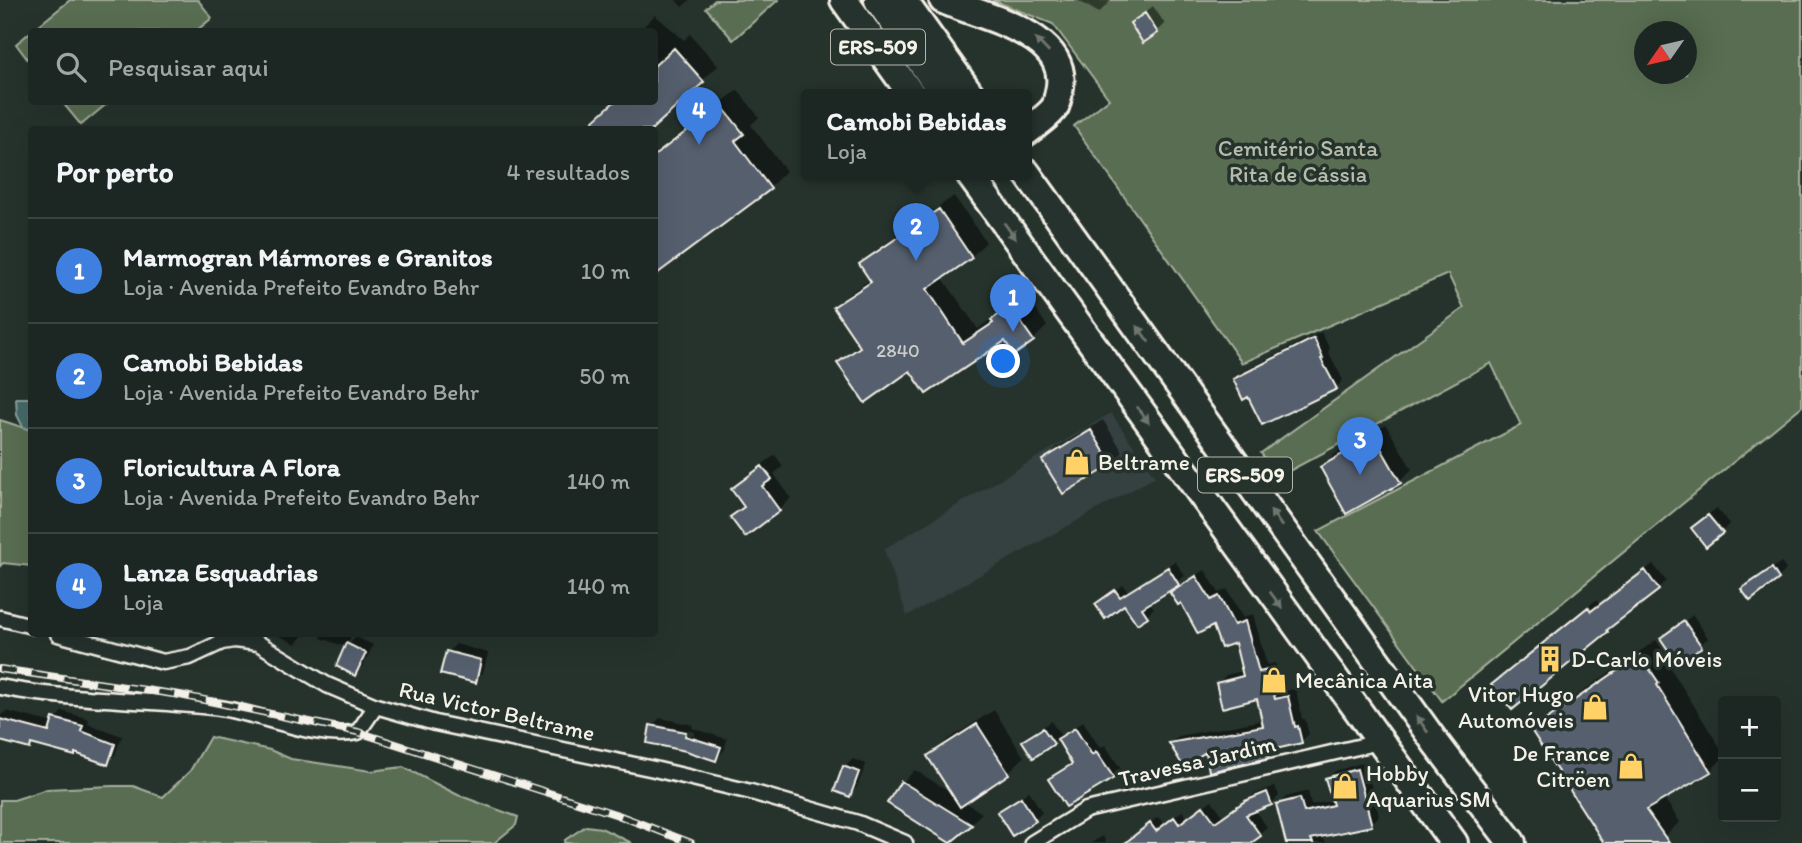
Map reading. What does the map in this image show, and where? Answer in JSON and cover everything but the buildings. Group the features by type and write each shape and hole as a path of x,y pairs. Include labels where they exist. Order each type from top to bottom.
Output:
{"highway":[{"name":"ERS-509","path":"844,0 908,89"},
{"path":"878,0 940,89"},
{"name":"ERS-509","path":"903,0 967,89"},
{"path":"943,0 1016,27 1036,38 1058,65 1062,81 1055,107 1032,127"},
{"name":"ERS-509","path":"974,180 1454,843"},
{"name":"ERS-509","path":"1032,180 1435,743 1512,843"}],"street":[{"path":"0,618 28,625"},
{"path":"69,637 163,663 190,657 222,642 234,640 258,643 327,685 376,706"},
{"name":"Rua Victor Beltrame","path":"0,687 74,697 215,707 325,733 359,732 376,706 435,723 751,792 837,817 905,843"},
{"name":"Travessa Jardim","path":"1032,843 1086,810 1379,742"}],"shaded area":[{"path":"1111,413 1155,477 907,616 884,549"}],"green space":[{"path":"70,0 198,0 212,18 200,28 36,28"},
{"path":"715,0 778,0 733,40 706,8"},
{"name":"Cemitério Santa Rita de Cássia","path":"992,0 1802,0 1802,406 1442,701 1318,531 1521,425 1491,363 1278,477 1261,453 1464,308 1448,274 1242,363 1074,126 1109,99 1053,24"},
{"path":"28,34 28,60 16,44"},
{"path":"64,105 105,105 81,125"},
{"path":"0,420 28,429 28,566 3,563 0,566"},
{"path":"210,737 270,750 291,759 371,771 403,767 458,795 518,817 516,825 494,843 0,843 0,800 14,800 47,789 112,786 133,786 163,797 190,771"},
{"path":"586,826 601,828 632,843 564,843"}],"water":[{"path":"16,398 28,398 28,429 23,427 17,415"}],"railway":[{"path":"0,669 180,695 358,732 618,815 691,843"}],"place":[{"name":"Lanza Esquadrias","path":"699,145"},
{"name":"Camobi Bebidas","path":"916,261"},
{"name":"Marmogran Mármores e Granitos","path":"1013,332"},
{"name":"Beltrame","path":"1077,462"},
{"name":"Floricultura A Flora","path":"1360,475"},
{"name":"D-Carlo Móveis","path":"1550,659"},
{"name":"Mecânica Aita","path":"1274,680"},
{"name":"Vitor Hugo Automóveis","path":"1595,707"},
{"name":"De France Citröen","path":"1631,766"},
{"name":"Hobby Aquarius SM","path":"1345,786"}]}
